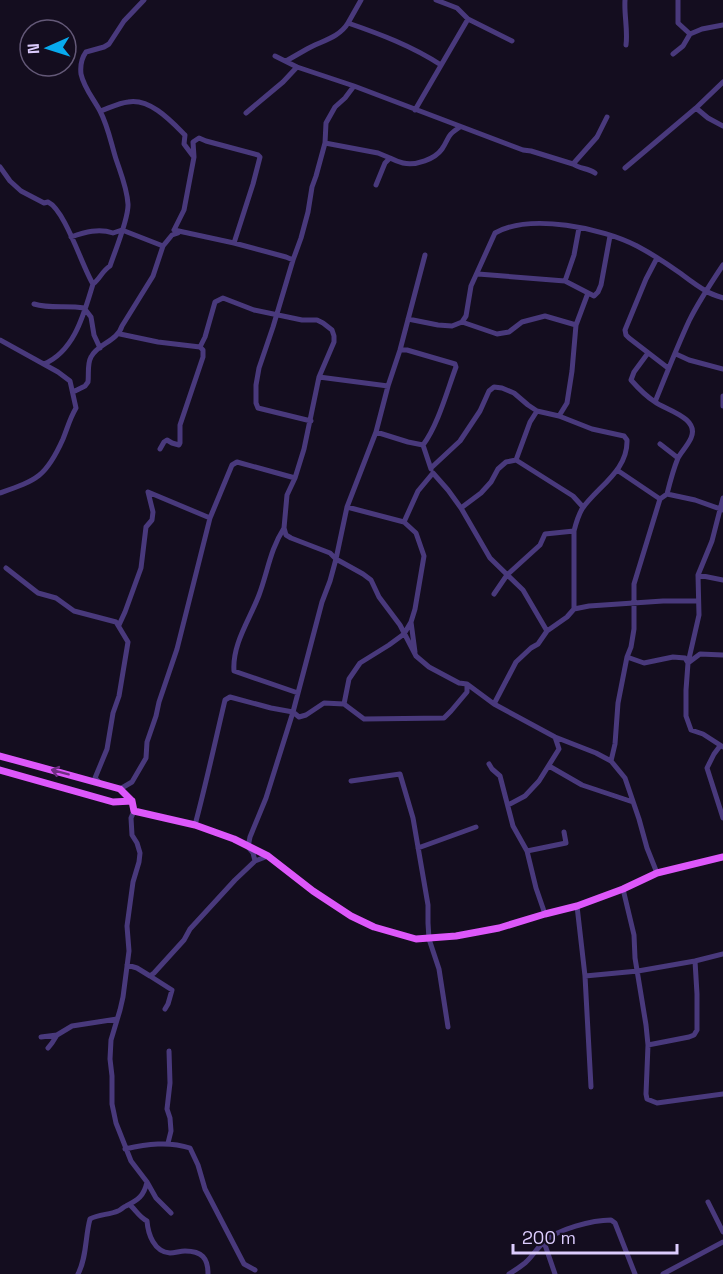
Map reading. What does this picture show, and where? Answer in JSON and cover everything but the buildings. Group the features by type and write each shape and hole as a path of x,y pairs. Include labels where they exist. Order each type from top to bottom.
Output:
{"main road":[{"path":"0,756 120,789 132,801 134,811 195,825 234,839 268,856 313,891 351,916 374,927 416,939 472,934 516,923 577,906 623,889 657,873 723,857"},
{"path":"0,770 113,802 132,801"}],"street":[{"path":"44,364 52,361 69,344 78,329 93,284 110,266 128,208 127,196 108,131 100,111 87,91 82,76 82,59 86,52 109,44 124,21 144,0"},
{"path":"286,61 328,40 346,27 361,0"},
{"path":"436,0 457,8 468,19 512,41"},
{"path":"624,0 626,45"},
{"path":"678,0 678,23 690,34"},
{"path":"416,110 468,19"},
{"path":"348,23 379,33 427,55 441,65"},
{"path":"673,54 683,46 690,34 723,25"},
{"path":"275,56 297,67 354,86 460,127 595,173"},
{"path":"246,113 297,67"},
{"path":"625,168 723,82"},
{"path":"310,421 256,406 257,376 292,260 301,238 312,187 325,143 326,123 335,107 354,86"},
{"path":"100,111 128,102 140,102 152,107 185,135 184,144 194,157"},
{"path":"696,108 723,126"},
{"path":"573,164 597,137 607,117"},
{"path":"325,143 378,153 410,164 436,156 444,147 449,134 460,127"},
{"path":"174,230 184,210 194,157 193,142 199,138 260,157 234,243"},
{"path":"376,185 385,163 390,158"},
{"path":"0,167 21,191 44,203 54,205 93,284"},
{"path":"408,319 452,326 462,322 466,316 471,286 495,233 514,225 533,223 579,228 638,246 706,291 723,298"},
{"path":"565,281 574,255 579,228"},
{"path":"71,237 95,231 105,230 113,233 122,230 163,246"},
{"path":"174,230 234,243 292,260"},
{"path":"73,392 88,382 89,361 94,352 120,334 122,326 153,276 163,246 167,240 178,233 174,230"},
{"path":"478,274 565,281 594,296 601,285 610,236"},
{"path":"255,861 248,846 250,837 266,798 293,712 322,602 336,560 347,507 376,432 425,255"},
{"path":"657,258 625,330 629,338 669,368"},
{"path":"655,402 690,320 723,265"},
{"path":"559,416 567,403 576,325 588,293"},
{"path":"200,346 206,337 215,302 223,298 254,310 302,320 318,320 332,330 334,342 319,377 304,449 288,495 284,528 286,535 330,553 336,560 371,580 379,597 400,625 416,656 429,667 459,683 467,684 494,704 555,737 611,761 625,778 657,873"},
{"path":"34,304 53,308 84,308 91,317 94,335 100,348"},
{"path":"462,322 497,334 509,332 522,322 545,316 576,325"},
{"path":"120,334 158,342 200,346"},
{"path":"0,340 70,381 76,408 46,471 26,484 0,493"},
{"path":"160,449 167,440 179,445 180,443 180,425 203,357 203,350 200,346"},
{"path":"400,350 452,362 456,367 435,423 423,445"},
{"path":"611,761 615,744 618,703 634,629 634,584 660,499 667,494 678,458 691,438 692,430 690,423 655,402 631,380 648,353"},
{"path":"675,354 723,369"},
{"path":"319,377 388,387"},
{"path":"404,522 418,491 432,471 460,441 480,411 489,391 494,387 514,393 537,411 559,416 592,429 624,436 627,440 626,453 617,470 577,518 574,531 574,609 567,618 547,631 538,644 516,662 494,704"},
{"path":"723,396 723,405"},
{"path":"516,460 537,411"},
{"path":"376,432 423,445"},
{"path":"660,444 678,458"},
{"path":"423,445 432,471 461,508 490,558 523,590 547,631"},
{"path":"461,508 482,493 498,469 506,462 516,460 573,496 584,507"},
{"path":"120,789 132,782 146,758 147,742 177,649 210,518 232,465 237,462 295,478"},
{"path":"617,470 660,499"},
{"path":"119,625 141,568 146,526 152,520 153,512 148,492 210,518"},
{"path":"667,494 722,509"},
{"path":"723,498 712,541 698,575 699,615 688,663 686,716 691,730 703,734 722,746 714,754 707,768 723,818"},
{"path":"345,704 349,679 360,663 404,634 411,622 424,556 416,534 404,522 347,507"},
{"path":"284,528 270,556 260,593 233,662 234,671 298,693"},
{"path":"494,594 507,575 540,545 545,534 574,531"},
{"path":"6,568 38,593 56,598 74,611 116,622 128,642 119,696 106,749 95,778 100,783"},
{"path":"698,575 723,580"},
{"path":"574,609 663,601 698,601"},
{"path":"411,622 416,656"},
{"path":"688,663 700,654 723,655"},
{"path":"627,657 644,663 673,657 685,658 688,663"},
{"path":"195,825 227,698 231,697 293,712 299,717 322,704 345,704 364,719 444,718 467,692 467,684"},
{"path":"508,805 525,796 539,782 559,749 555,737"},
{"path":"489,764 500,776 513,826 527,850 544,914"},
{"path":"549,766 582,785 633,802"},
{"path":"351,781 400,774 413,818 424,875 429,939 439,969 448,1028"},
{"path":"134,811 131,827 133,839 140,853 133,882 127,926 129,951 123,997 110,1051 112,1104 130,1161 147,1182 156,1198 171,1214"},
{"path":"418,848 476,827"},
{"path":"527,850 566,843 564,832"},
{"path":"150,976 184,940 190,929 227,888 255,861 268,856"},
{"path":"623,889 634,935 648,1045 647,1099 665,1102 723,1094"},
{"path":"577,906 585,976 591,1087"},
{"path":"585,976 638,971 694,962 723,954"},
{"path":"648,1045 689,1037 697,1030 694,962"},
{"path":"127,965 137,968 172,990 165,1009"},
{"path":"48,1048 57,1035 72,1026 117,1019"},
{"path":"42,1036 57,1035"},
{"path":"168,1143 171,1131 167,1109 170,1051"},
{"path":"125,1149 168,1143 190,1148 205,1189 249,1274"},
{"path":"78,1274 84,1264 90,1219 130,1205 144,1193 147,1182"},
{"path":"708,1202 723,1232"},
{"path":"130,1205 141,1218 147,1221 151,1239 162,1250 170,1253 196,1252 208,1263 208,1274"},
{"path":"509,1274 525,1263 544,1242 566,1230 585,1223 611,1220 615,1223 635,1274"},
{"path":"544,1242 555,1274"},
{"path":"663,1274 723,1242"},
{"path":"244,1264 255,1270"}]}
